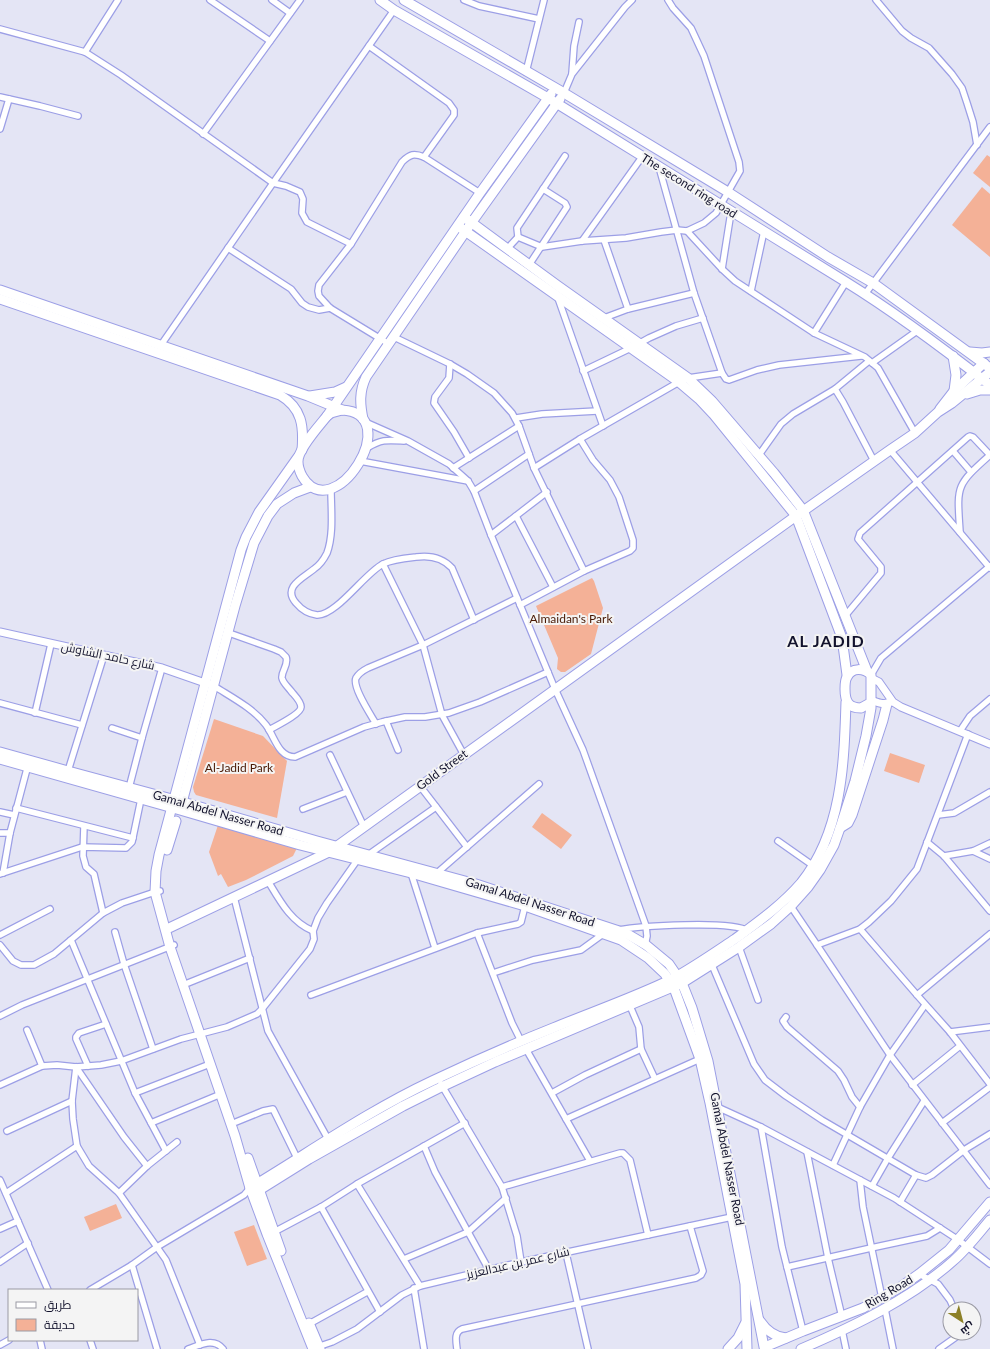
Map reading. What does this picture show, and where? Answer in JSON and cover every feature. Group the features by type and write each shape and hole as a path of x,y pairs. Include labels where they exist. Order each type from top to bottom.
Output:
{"main road":[{"name":"The second ring road","path":"380,0 394,10 548,98 846,282 953,356 990,385"},
{"name":"The second ring road","path":"404,0 564,93 728,192 828,257 873,283 968,352 988,364"},
{"path":"177,805 205,683 241,550 246,538 265,503 327,416 337,408 347,386 480,193 555,88"},
{"path":"0,299 280,394 294,408 303,424 298,468 301,474 310,486 322,490 331,489 342,484 360,461 367,448 368,433 364,420 360,394 366,377 472,222 564,93"},
{"path":"464,216 529,265 688,378 712,401 759,455 800,513 869,675 871,701 866,736 855,781 840,828 834,845 816,868"},
{"path":"253,1190 403,1106 441,1082 522,1041 676,982 709,957 750,934 808,887 834,817 839,798 847,675 842,638 800,513 714,415 680,382 458,226"},
{"path":"0,290 308,396 337,408 352,411 364,420"},
{"path":"968,352 990,352"},
{"path":"953,356 957,394"},
{"path":"957,394 974,373 988,364"},
{"path":"957,394 982,379 990,372"},
{"path":"308,396 335,392 347,386"},
{"path":"957,394 980,390 990,390"},
{"name":"Gold Street","path":"169,928 333,849 800,513 874,462 915,432 938,412 947,399 957,394"},
{"path":"310,486 294,493 277,504 272,509 260,529 250,555 214,686 157,864 158,891 172,946 202,1034 236,1122 253,1190 274,1232 310,1324 315,1348"},
{"path":"847,675 856,669 862,669 869,675"},
{"path":"846,702 850,706 860,708 871,701"},
{"path":"840,828 848,822 852,815 890,703"},
{"name":"Gamal Abdel Nasser Road","path":"0,752 28,764 141,799 177,805 317,842 358,860 412,873 525,906 621,940 643,954 676,982 692,1008 703,1043 732,1217 745,1284 747,1349"},
{"name":"Gamal Abdel Nasser Road","path":"0,759 68,772 129,788 300,845 368,855 476,884 616,930 634,937 646,945 669,964 700,1059 713,1105 765,1348"},
{"path":"176,821 164,857 158,891 169,928 172,946 188,983 210,1064 267,1234 315,1348"},
{"path":"300,845 304,854 301,865"},
{"path":"253,1190 297,1158 400,1097 526,1049 630,1006 712,965 739,947 750,934"},
{"name":"Ring Road","path":"747,1349 758,1345 765,1348 803,1331 842,1317 882,1298 919,1274 949,1250 990,1202"},
{"name":"Ring Road","path":"801,1349 885,1309 909,1294 953,1262 990,1220"},
{"path":"760,1321 775,1336 786,1338"},
{"path":"728,1349 738,1338 746,1323"}],"street":[{"path":"85,52 118,0"},
{"path":"210,0 270,41"},
{"path":"272,0 290,13"},
{"path":"203,134 300,0"},
{"path":"464,0 485,7 539,19"},
{"path":"526,72 544,0"},
{"path":"555,88 571,76 624,8 632,0"},
{"path":"518,237 542,247 677,230 687,231 707,221 716,213 740,171 739,162 704,56 691,28 673,8 668,0"},
{"path":"876,0 902,31 929,48 962,88 973,122 977,145"},
{"path":"161,345 394,10"},
{"path":"564,93 571,76 574,46 579,22"},
{"path":"0,29 85,52 121,75 273,183 286,186 300,192 303,199 302,213 307,222 351,244"},
{"path":"369,46 449,103 454,110 454,115 424,157"},
{"path":"0,97 78,116"},
{"path":"0,129 10,99"},
{"path":"865,294 990,127"},
{"path":"480,193 424,157 414,154 409,155 402,162 351,244 318,286 319,296 330,308 380,339 391,341 450,364 480,382 505,403 516,418 534,468 547,492 584,571"},
{"path":"507,249 518,237 517,228 565,156"},
{"path":"582,241 642,157"},
{"path":"659,167 694,293 722,373 726,378 729,380 757,370 779,365 861,356"},
{"path":"529,265 567,207 565,203 543,188"},
{"path":"722,269 731,212"},
{"path":"687,231 735,281 814,333 861,356 878,368 915,432"},
{"path":"751,291 764,231"},
{"path":"604,240 628,309"},
{"path":"228,248 292,289 302,303 308,307 314,310 330,308"},
{"path":"814,333 846,282"},
{"path":"604,318 628,309 694,293"},
{"path":"558,297 603,426"},
{"path":"583,371 676,326 703,318"},
{"path":"759,455 781,424 793,414 835,389 871,362 917,331"},
{"path":"450,364 449,378 435,397 434,403 454,432 468,458"},
{"path":"534,468 580,439 680,382 688,378 722,373"},
{"path":"835,389 874,462"},
{"path":"516,418 542,414 597,411"},
{"path":"364,420 408,441 453,468 468,481 474,491 490,535 555,689 583,750 646,926 646,945 643,954"},
{"path":"453,468 519,426"},
{"path":"845,616 882,573 881,567 858,539 858,536 917,482 970,436 973,436 990,455 964,479 959,490 960,532"},
{"path":"520,605 584,571 630,551 633,548 634,545 632,535 619,496 610,480 593,460 580,439"},
{"path":"367,448 378,442 387,440 408,441"},
{"path":"890,450 990,567 881,658 869,675 879,682 890,703"},
{"path":"953,451 971,472"},
{"path":"474,491 529,454"},
{"path":"360,461 468,481"},
{"path":"331,489 330,534 327,552 322,561 294,585 291,592 294,602 312,614 321,614 342,601 368,575 383,564 404,558 422,556 446,561 452,568 474,620"},
{"path":"490,535 547,492"},
{"path":"516,516 553,587"},
{"path":"383,564 423,645 442,715 464,755"},
{"path":"376,724 355,686 356,678 361,672 423,645 517,598"},
{"name":"شارع حامد الشاوش","path":"0,632 162,668 214,686"},
{"path":"229,633 274,649 281,652 286,657 286,664 282,677 299,702 301,709 292,717 269,730"},
{"path":"34,713 51,644"},
{"path":"68,772 104,655"},
{"path":"129,788 162,668"},
{"path":"214,686 258,716 269,730 282,752 295,758 364,727 404,717 442,715 480,702 548,672"},
{"path":"960,731 970,716 990,699"},
{"path":"871,701 878,704 890,703 990,744"},
{"path":"0,703 82,725"},
{"path":"386,721 398,750"},
{"path":"112,728 142,738"},
{"path":"817,945 860,929 878,915 911,877 920,864 968,734"},
{"path":"330,755 364,827"},
{"path":"1,874 14,815 28,764"},
{"path":"437,873 539,784"},
{"path":"420,786 467,847"},
{"path":"303,809 348,792"},
{"path":"938,815 954,813 990,792"},
{"path":"1,874 82,846 126,848 132,842 141,799"},
{"path":"368,855 436,807"},
{"path":"16,808 133,838"},
{"path":"0,812 14,815"},
{"path":"84,826 82,846 83,856 85,864 94,874 103,913"},
{"path":"0,833 10,833"},
{"path":"778,841 816,868"},
{"path":"927,842 944,856 990,911"},
{"path":"944,856 972,851 990,843"},
{"path":"972,851 990,859"},
{"path":"0,1085 42,1066 57,1065 76,1067 101,1065 121,1061 182,1039 227,1027 257,1014 310,949 314,939 313,931 327,903 358,860"},
{"path":"412,873 436,948"},
{"path":"268,881 283,906 294,919 300,925 313,931"},
{"path":"0,945 13,961 28,965 34,964 54,954 103,913 122,903 158,891"},
{"path":"234,897 265,1022 272,1039 328,1139"},
{"path":"788,903 890,1055 990,1185"},
{"path":"311,995 477,933 520,923 525,906"},
{"path":"0,935 50,909"},
{"path":"616,930 646,926 713,925 739,927 750,934"},
{"path":"860,929 950,1032 990,1084"},
{"path":"115,932 124,964 153,1049"},
{"path":"477,933 512,1023 522,1041"},
{"path":"493,973 533,960 581,950 603,934"},
{"path":"917,995 990,934"},
{"path":"71,940 135,1093 166,1151"},
{"path":"0,1016 22,1005 172,946"},
{"path":"739,947 758,1000"},
{"path":"188,983 250,958"},
{"path":"712,965 754,1064 765,1080 792,1100 847,1134 916,1175 926,1178 964,1150 990,1134"},
{"path":"833,1165 860,1108 890,1055 925,1005"},
{"path":"630,1006 639,1027 641,1049 655,1079"},
{"path":"786,1017 783,1022 842,1076 850,1093 860,1108"},
{"path":"88,1066 76,1036 79,1033 106,1024"},
{"path":"950,1032 990,1027"},
{"path":"27,1030 42,1066"},
{"path":"912,1085 960,1046"},
{"path":"526,1049 590,1161"},
{"path":"552,1094 585,1075 641,1049"},
{"path":"566,1119 700,1059"},
{"path":"135,1093 210,1064"},
{"path":"76,1067 72,1101 77,1146 89,1166 119,1193 166,1260 200,1345"},
{"path":"76,1067 124,1137 147,1166"},
{"path":"441,1082 502,1187 517,1236 521,1262"},
{"path":"942,1123 990,1087"},
{"path":"151,1124 221,1094"},
{"path":"7,1132 72,1101"},
{"path":"872,1186 924,1101"},
{"path":"713,1105 761,1127 900,1202 957,1239 990,1264"},
{"path":"236,1122 262,1111 273,1109 297,1158"},
{"path":"274,1232 321,1207 357,1184 465,1123"},
{"path":"761,1127 782,1247 803,1331"},
{"path":"119,1193 147,1166 178,1142"},
{"path":"6,1193 77,1146"},
{"path":"424,1146 435,1172 489,1270"},
{"path":"807,1152 828,1258 842,1317"},
{"path":"502,1187 620,1153 629,1157 648,1235"},
{"path":"900,1202 916,1175"},
{"path":"860,1180 871,1248 882,1298"},
{"path":"0,1181 48,1289"},
{"path":"357,1184 420,1286"},
{"path":"92,1289 132,1265 157,1247 253,1190"},
{"path":"404,1259 468,1232 506,1198"},
{"path":"321,1207 367,1292 380,1312"},
{"name":"شارع عمر بن عبدالعزيز","path":"315,1348 332,1342 357,1329 402,1295 420,1286 521,1262 732,1217"},
{"path":"0,1229 18,1221"},
{"path":"457,1349 456,1335 462,1328 691,1280 699,1276 703,1271 690,1226"},
{"path":"787,1267 927,1236 940,1228"},
{"path":"0,1262 28,1244"},
{"path":"566,1253 588,1349"},
{"path":"132,1265 157,1349"},
{"path":"919,1274 938,1284 950,1301"},
{"path":"414,1288 424,1349"},
{"path":"310,1324 367,1292"},
{"path":"885,1309 894,1349"},
{"path":"842,1330 846,1349"},
{"path":"939,1349 951,1341"},
{"path":"188,1349 214,1343 218,1344 223,1349"}],"green space":[{"path":"987,155 990,157 990,187 973,173"},
{"path":"982,187 990,194 990,257 952,225"},
{"name":"Almaidan's Park","path":"592,578 603,608 591,654 565,672 561,672 557,669 558,658 536,606"},
{"name":"Al-Jadid Park","path":"214,719 263,736 287,761 277,818 196,795 194,792 193,787"},
{"path":"890,753 925,765 919,783 884,771"},
{"path":"542,813 572,835 561,849 532,827"},
{"path":"218,825 297,848 293,856 246,880 228,887 221,874 218,876 209,852"},
{"path":"116,1204 122,1218 90,1231 84,1217"},
{"path":"254,1225 267,1259 247,1266 234,1232"}],"district":[{"name":"AL JADID","path":"826,641"}]}
